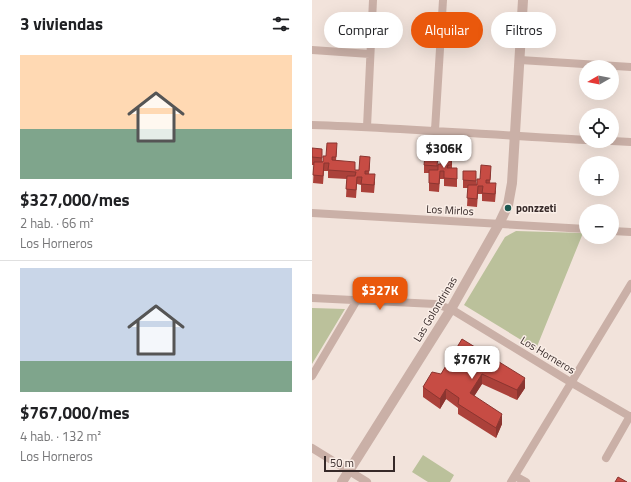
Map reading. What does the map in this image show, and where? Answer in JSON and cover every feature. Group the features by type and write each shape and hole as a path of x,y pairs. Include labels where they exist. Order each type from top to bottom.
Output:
{"street":[{"path":"367,127 372,0"},
{"path":"435,130 443,0"},
{"name":"Las Golondrinas","path":"342,482 451,309 499,224 508,205 512,183 523,0"},
{"path":"312,50 370,54"},
{"path":"520,60 631,67"},
{"path":"312,125 435,130 579,140"},
{"path":"619,141 631,142"},
{"name":"Los Mirlos","path":"312,213 579,229"},
{"path":"619,231 631,232"},
{"path":"526,482 513,479 631,284"},
{"name":"Los Horneros","path":"312,298 435,304 451,309 572,383 631,416"},
{"path":"312,376 357,300"},
{"path":"606,458 631,416"},
{"path":"312,448 367,482"}],"green space":[{"path":"516,231 579,233 579,243 536,349 464,305 505,237"},
{"path":"312,308 345,309 312,364"},
{"path":"423,455 454,475 450,482 428,482 412,472"}],"building":[{"path":"327,143 337,143 336,157 332,157 332,160 355,162 355,170 359,170 360,156 370,157 369,171 365,171 365,174 375,174 374,185 361,184 362,177 357,177 356,190 346,189 347,176 355,176 356,172 328,170 329,163 324,163 323,176 313,175 314,162 323,162 323,156 326,156"},
{"path":"312,148 322,149 322,158 312,157"},
{"path":"442,150 452,151 451,165 448,165 447,168 457,168 457,179 444,178 444,171 440,171 439,184 429,183 429,170 438,170 438,164 441,164"},
{"path":"425,156 438,157 437,166 424,165"},
{"path":"481,165 491,166 490,180 486,180 486,183 496,183 495,194 482,193 483,186 478,186 477,199 467,198 468,185 477,185 477,179 480,179"},
{"path":"463,171 476,171 476,181 463,180"},
{"path":"462,339 525,378 517,390 482,374 470,393 502,414 496,428 458,404 459,398 446,389 440,399 423,387 432,372 441,374"},
{"path":"618,477 627,482 615,482"}],"place":[{"name":"ponzzeti","path":"508,208"}]}
